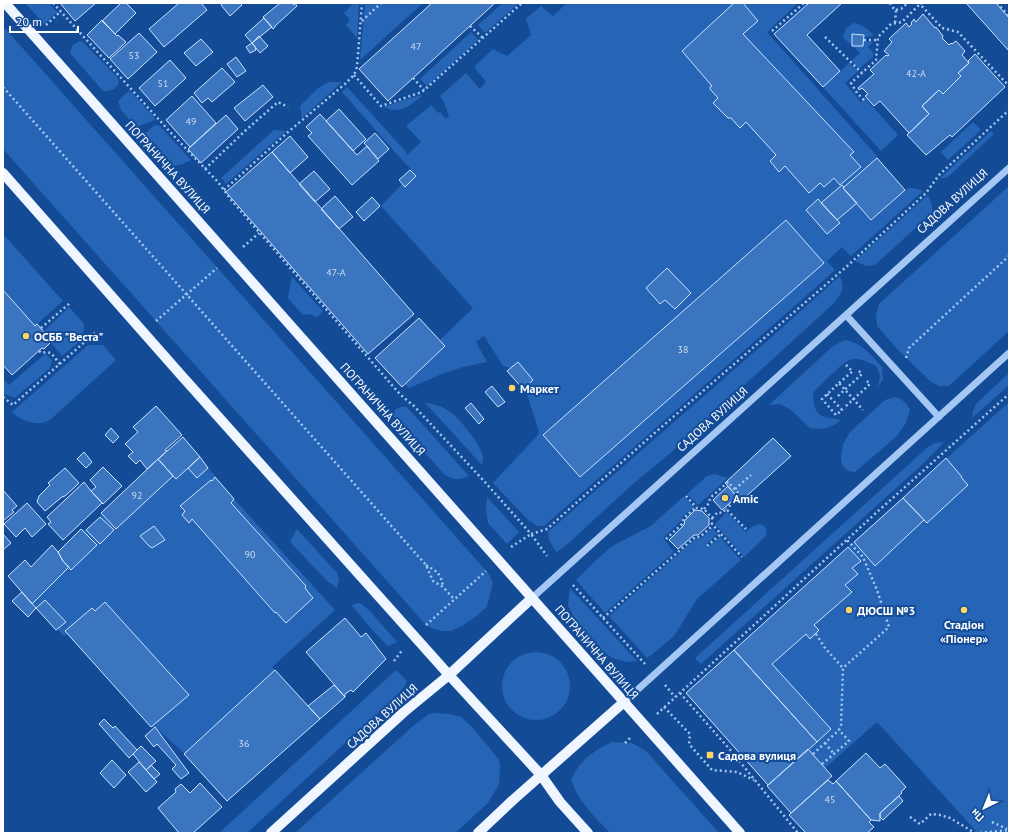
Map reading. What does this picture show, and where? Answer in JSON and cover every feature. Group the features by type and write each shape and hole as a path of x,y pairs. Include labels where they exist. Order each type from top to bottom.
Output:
{"main road":[{"name":"ПОГРАНИЧНА ВУЛИЦЯ","path":"5,3 740,833"},
{"path":"3,173 449,675 541,775 560,802 588,833"},
{"name":"САДОВА ВУЛИЦЯ","path":"271,833 404,712 449,675 532,598"},
{"path":"478,833 624,702"}],"street":[{"name":"САДОВА ВУЛИЦЯ","path":"532,598 1009,168"},
{"path":"846,315 939,417"},
{"path":"624,702 1009,354"}],"path":[{"path":"53,3 159,121 218,182 259,233 401,395 413,405 484,481 531,534 547,556"},
{"path":"224,190 354,75 357,67 362,3"},
{"path":"361,22 381,3"},
{"path":"354,75 381,106 422,92 522,3"},
{"path":"772,31 804,3"},
{"path":"890,3 896,10 896,23"},
{"path":"896,10 904,8 907,3"},
{"path":"997,3 1009,16"},
{"path":"864,100 851,83 876,60 878,38 891,24 902,22 921,4 942,28 958,32 1009,86"},
{"path":"470,26 483,38"},
{"path":"825,37 862,73"},
{"path":"864,40 877,40"},
{"path":"413,78 424,90"},
{"path":"3,87 426,565 441,576 443,586"},
{"path":"205,169 278,102 288,107"},
{"path":"511,547 531,534 547,529 650,437 845,268 926,193 939,175 1009,110"},
{"path":"156,321 259,233"},
{"path":"902,376 909,348 1009,256"},
{"path":"41,328 70,302"},
{"path":"3,397 13,406 96,332"},
{"path":"40,351 42,353 46,352 51,354 60,364"},
{"path":"827,394 842,410 836,415 822,399 827,394 839,383 853,371 846,365"},
{"path":"838,396 862,374 859,371"},
{"path":"846,406 870,384 867,381"},
{"path":"839,383 863,410"},
{"path":"625,743 1009,394"},
{"path":"735,489 751,475"},
{"path":"704,509 709,503 710,498 728,482 735,489 741,496 722,513 718,512 712,518"},
{"path":"686,496 697,508"},
{"path":"603,618 695,537 700,537 711,527 712,518 704,509 695,508 684,518 682,524 666,539"},
{"path":"726,509 746,529"},
{"path":"712,524 742,557"},
{"path":"707,546 721,534"},
{"path":"843,668 889,627 877,590 863,557 847,540"},
{"path":"426,565 433,581 443,586 454,599"},
{"path":"426,624 486,571"},
{"path":"573,585 675,697"},
{"path":"813,754 839,730 841,725 843,668 825,648 816,634"},
{"path":"394,661 403,649"},
{"path":"680,693 732,752 798,833"},
{"path":"664,707 690,734 689,744 712,770 737,772 755,781"},
{"path":"822,764 849,741 839,730"},
{"path":"824,743 834,754"},
{"path":"910,817 920,824 931,814 940,815 950,818 975,833"},
{"path":"992,822 1009,830"},
{"path":"980,833 1009,830"}],"shaded area":[{"path":"25,3 49,3 57,12 44,24"},
{"path":"354,3 359,3 357,38 346,25 350,20 344,13"},
{"path":"365,3 423,3 360,60"},
{"path":"503,3 519,3 485,33 478,25"},
{"path":"567,3 798,3 767,32 878,157 877,158 905,190 911,188 923,191 851,256 842,247 827,261 835,270 544,526 536,526 531,521 530,522 493,483 539,432 525,388 533,380 518,362 510,368 503,366 484,336 476,342 487,362 444,373 409,388 405,384 445,346 440,340 473,308 381,206 402,184 399,180 411,169 342,92 347,87 406,152 407,155 421,142 406,126 431,105 446,119 449,116 440,96 466,73 480,89 486,82 474,67 493,49 507,56 531,35 526,19 541,6 553,16"},
{"path":"854,23 862,26 873,34 873,36 864,37 864,41 873,42 868,47 873,52 873,57 859,69 851,61 860,53 843,37 846,28"},
{"path":"3,26 489,574 493,583 487,606 478,615 462,626 451,631 443,631 426,625 3,149"},
{"path":"471,32 478,40 427,86 420,79"},
{"path":"79,41 83,42 117,77 119,82 115,88 103,91 70,53 72,46"},
{"path":"849,63 858,71 845,83 861,102 865,98 898,135 881,151 823,87"},
{"path":"329,82 342,82 302,118 300,106 318,88"},
{"path":"130,91 154,117 155,120 135,126 121,110 118,101"},
{"path":"421,95 422,96 417,100 404,108 395,110 383,107"},
{"path":"973,122 981,130 948,160 941,152"},
{"path":"155,125 160,126 191,160 171,167 143,135"},
{"path":"274,130 286,131 226,184 221,178"},
{"path":"991,131 994,134 949,176 940,178"},
{"path":"1009,186 1009,331 949,386 939,386 930,381 897,349 877,326 876,314 879,304"},
{"path":"928,195 932,206 932,213 875,265 866,266 855,261"},
{"path":"3,234 63,301 35,326 3,290"},
{"path":"840,276 842,290 835,302 667,456 633,484 563,548 556,552 549,540 548,532"},
{"path":"292,277 323,311 317,317 310,314 303,315 288,298"},
{"path":"69,307 84,324 83,339 62,356 51,343 52,340 44,331"},
{"path":"845,340 857,344 870,354 882,367 883,379 878,387 880,375 876,366 858,359 852,359 843,364 826,380 813,393 815,407 823,416 841,420 834,425 823,429 810,428 791,410 780,404 769,405 833,346"},
{"path":"88,345 103,345 116,360 50,420 42,423 34,423 21,419 12,412"},
{"path":"45,354 52,360 50,368 15,398 3,393 3,379 9,385"},
{"path":"1009,373 1009,385 972,418 976,404"},
{"path":"896,397 901,399 910,410 906,423 897,436 855,472 848,471 842,465 841,458 843,444 850,432 885,400"},
{"path":"1009,402 1009,833 974,833 976,831 877,722 825,768 808,750 768,785 686,693"},
{"path":"424,403 434,404 443,408 458,419 469,431 481,451 483,456 482,465 429,407"},
{"path":"400,407 407,407 469,476 457,479 445,475 396,421 393,414 395,410"},
{"path":"183,437 234,499 335,610 272,667 320,719 227,801 184,753 155,727 151,727 67,634 64,636 57,629 56,630 8,576 25,560 32,567 58,552 81,529 86,530 100,517 101,513"},
{"path":"944,442 925,462 701,664 695,658 929,446 935,443"},
{"path":"715,474 728,478 698,505 687,494 707,476"},
{"path":"684,496 694,507 682,517 681,521 663,538 674,552 605,613 576,580 612,546 651,526"},
{"path":"487,497 519,532 507,544 488,523 486,511"},
{"path":"727,512 746,532 757,525 764,526 766,530 766,536 744,557 715,524"},
{"path":"712,528 718,534 705,545 707,548 720,537 741,560 697,599 674,636 647,658 609,616 695,539 700,539"},
{"path":"297,529 337,573 339,580 337,588 327,581 290,542"},
{"path":"570,588 637,661 627,662 613,658 603,652 589,638 577,624 568,605"},
{"path":"360,603 370,611 397,642 388,646 376,634 351,605"},
{"path":"536,652 549,655 560,662 567,673 570,686 567,699 560,710 549,717 536,720 523,717 512,710 505,699 502,686 505,673 512,662 523,655"},
{"path":"396,670 407,681 404,687 392,700 247,833 219,833"},
{"path":"434,713 450,714 461,717 470,725 499,760 499,784 488,803 455,833 295,833 414,725 428,715"},
{"path":"612,742 632,743 646,751 719,833 610,833 582,802 571,780 579,767 588,757"}],"building":[{"path":"60,3 96,3 75,21"},
{"path":"121,3 126,3 136,13 115,34 102,21"},
{"path":"179,3 201,3 207,10 164,47 149,29"},
{"path":"222,3 240,3 242,5 230,16 221,5"},
{"path":"280,3 292,3 294,5 295,3 297,6 273,29 263,17"},
{"path":"432,3 495,3 388,101 359,69"},
{"path":"734,3 743,3 758,21 743,34 854,152 850,155 861,167 840,185 834,178 824,187 820,183 809,193 785,166 779,172 770,161 776,155 746,122 740,128 731,118 728,118 713,103 718,98 710,89 712,86 682,51"},
{"path":"809,3 842,3 807,35 840,71 823,87 774,34"},
{"path":"966,3 996,3 1009,18 1009,51"},
{"path":"923,14 935,28 936,27 943,36 942,38 949,45 956,41 965,51 962,55 969,63 958,73 961,76 943,94 939,90 922,106 929,114 909,133 880,101 874,106 865,96 868,94 862,88 859,90 858,88 874,74 870,70 886,55 889,55 884,51 892,42 889,39 906,23 909,27 914,19 916,22"},
{"path":"264,18 272,27 252,43 245,35"},
{"path":"102,20 117,36 118,35 126,42 109,58 87,35"},
{"path":"139,33 157,52 128,79 110,59"},
{"path":"852,34 864,35 863,46 852,46"},
{"path":"259,36 268,46 260,53 252,43"},
{"path":"201,39 213,52 196,66 184,53"},
{"path":"252,43 256,50 250,53 246,47"},
{"path":"975,54 1005,87 952,137 950,135 926,155 907,135 929,114 922,106 939,90 943,94 961,76 958,73 969,63 968,61"},
{"path":"236,57 246,71 237,77 227,64"},
{"path":"170,60 186,78 155,106 139,88"},
{"path":"222,68 235,82 212,102 208,98 202,103 194,93"},
{"path":"263,85 273,97 245,121 234,108"},
{"path":"192,96 216,123 190,147 166,120"},
{"path":"339,109 366,139 353,151 326,121"},
{"path":"320,114 357,155 367,146 379,161 352,185 308,136 312,133 306,127"},
{"path":"226,115 238,129 201,163 188,149"},
{"path":"375,133 389,149 378,159 364,143"},
{"path":"290,136 308,157 290,173 272,152"},
{"path":"272,152 414,314 368,354 226,192"},
{"path":"877,158 905,190 871,220 843,188"},
{"path":"410,170 416,176 405,187 399,180"},
{"path":"314,171 330,189 315,202 299,184"},
{"path":"842,185 857,203 837,220 821,203"},
{"path":"335,196 353,217 339,229 321,209"},
{"path":"372,197 380,206 364,221 356,212"},
{"path":"818,199 840,223 827,234 806,210"},
{"path":"786,220 824,263 580,477 543,435"},
{"path":"667,268 691,293 675,309 665,300 660,304 646,288"},
{"name":"ОСББ \"Веста\"","path":"3,290 35,326 37,324 52,341 12,375 3,365"},
{"path":"419,318 445,346 402,387 375,358"},
{"path":"518,362 533,380 523,389 507,371"},
{"path":"492,386 505,402 498,407 485,392"},
{"path":"471,403 484,419 479,424 465,408"},
{"path":"156,406 182,435 147,469 140,460 136,464 128,456 133,452 125,444 138,432 133,427"},
{"path":"111,428 119,437 113,443 105,435"},
{"path":"183,437 200,457 176,479 158,459"},
{"path":"773,438 791,456 741,501 725,483"},
{"path":"84,452 92,462 86,468 77,459"},
{"path":"200,457 208,468 197,478 188,468"},
{"path":"946,458 968,485 927,523 903,498"},
{"path":"158,459 173,476 116,529 101,513"},
{"path":"103,467 122,486 103,504 91,491 96,487 90,480"},
{"path":"65,468 79,483 45,511 37,502 39,496 50,485 48,483"},
{"path":"215,477 234,499 231,503 306,586 305,588 313,598 286,623 276,612 275,613 192,519 189,523 182,515 185,511 180,506"},
{"path":"84,482 102,503 63,540 48,524 51,522 47,517"},
{"name":"Amic","path":"728,486 737,497 722,510 713,500"},
{"path":"3,490 17,506 12,510 14,512 3,521"},
{"path":"903,498 924,520 875,566 854,542"},
{"path":"27,503 46,524 32,537 25,528 16,537 4,524"},
{"path":"695,510 702,511 709,518 709,525 698,535 694,535 678,549 669,540 684,525 685,520"},
{"path":"100,517 114,530 100,544 86,530"},
{"path":"154,526 165,540 152,548 140,536"},
{"path":"81,529 97,545 71,570 63,561 58,552"},
{"path":"3,534 11,543 3,550"},
{"path":"52,545 69,567 32,604 8,576 25,560 31,567"},
{"path":"848,547 861,561 852,568 858,574 845,585 852,592 814,625 819,630 810,639 806,634 772,664 831,729 817,742 734,650"},
{"path":"22,592 36,608 28,617 12,601"},
{"path":"45,600 66,622 56,630 36,608"},
{"path":"105,602 189,695 151,727 65,631 92,608 95,611"},
{"path":"345,618 361,637 366,633 386,659 353,692 351,690 345,694 345,697 306,652"},
{"path":"734,650 817,742 768,785 686,693"},
{"path":"275,670 320,719 227,801 184,754"},
{"path":"334,685 345,697 320,719 308,706"},
{"path":"104,719 113,728 115,726 137,750 129,758 99,724"},
{"path":"155,727 189,773 181,779 172,769 176,765 157,744 154,747 145,736"},
{"path":"141,746 156,761 146,770 133,754"},
{"path":"808,749 832,776 791,813 767,786"},
{"path":"866,753 880,768 885,764 906,787 901,792 902,793 880,813 880,821 871,820 836,781"},
{"path":"112,760 126,775 114,788 100,773"},
{"path":"139,762 157,782 146,792 128,772"},
{"path":"151,765 160,774 154,779 146,770"},
{"path":"828,780 833,784 836,781 871,820 869,822 874,827 867,833 806,833 789,815"},
{"path":"200,783 222,807 193,833 179,833 158,808 176,792 175,789 181,784 190,793"},
{"path":"899,796 903,801 883,820 880,817 880,813"}],"place":[{"name":"ОСББ \"Веста\"","path":"26,336"},
{"name":"Маркет","path":"512,388"},
{"name":"Amic","path":"725,498"},
{"name":"ДЮСШ №3","path":"849,610"},
{"name":"Стадіон «Піонер»","path":"964,610"},
{"name":"Садова вулиця","path":"710,755"}]}
